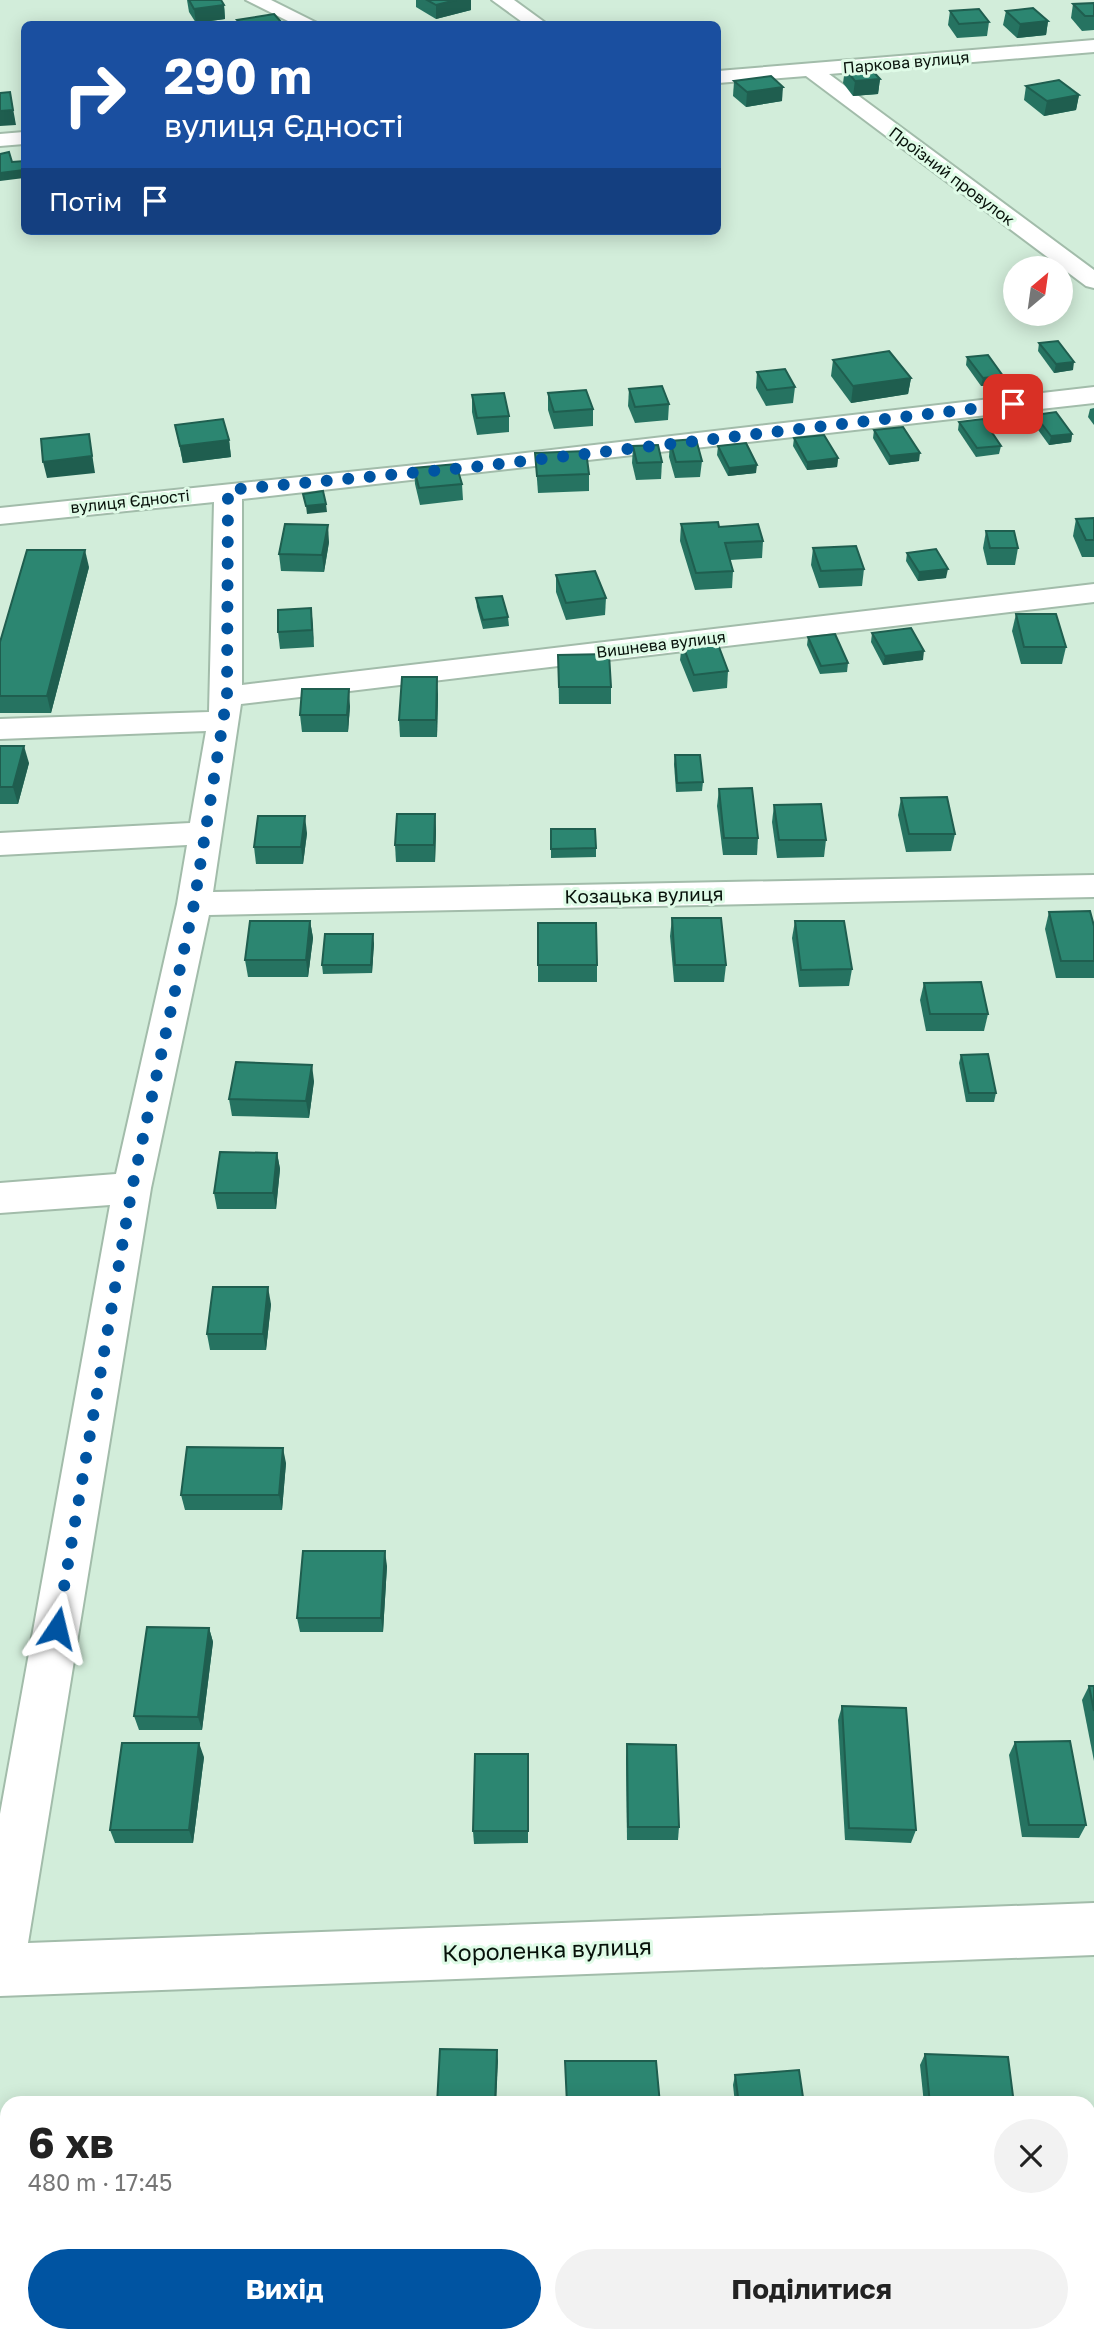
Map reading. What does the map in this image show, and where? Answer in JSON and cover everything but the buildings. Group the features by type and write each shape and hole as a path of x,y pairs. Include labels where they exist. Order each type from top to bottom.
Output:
{"street":[{"path":"255,0 302,21"},
{"path":"501,0 532,21"},
{"name":"Паркова вулиця","path":"721,77 1094,46"},
{"name":"Проїзний провулок","path":"811,70 1094,281"},
{"path":"0,140 21,138"},
{"name":"вулиця Єдності","path":"0,516 228,490 474,467 1094,395"},
{"path":"0,1958 132,1188 194,904 206,834 225,708 228,490"},
{"name":"Вишнева вулиця","path":"0,729 225,708 1094,593"},
{"path":"0,844 206,834"},
{"name":"Козацька вулиця","path":"194,904 1094,886"},
{"path":"0,1198 132,1188"},
{"name":"Короленка вулиця","path":"0,1970 1094,1929"}],"route":[{"path":"57,1628 132,1188 194,904 227,696 228,490 474,467 1013,404"}]}
